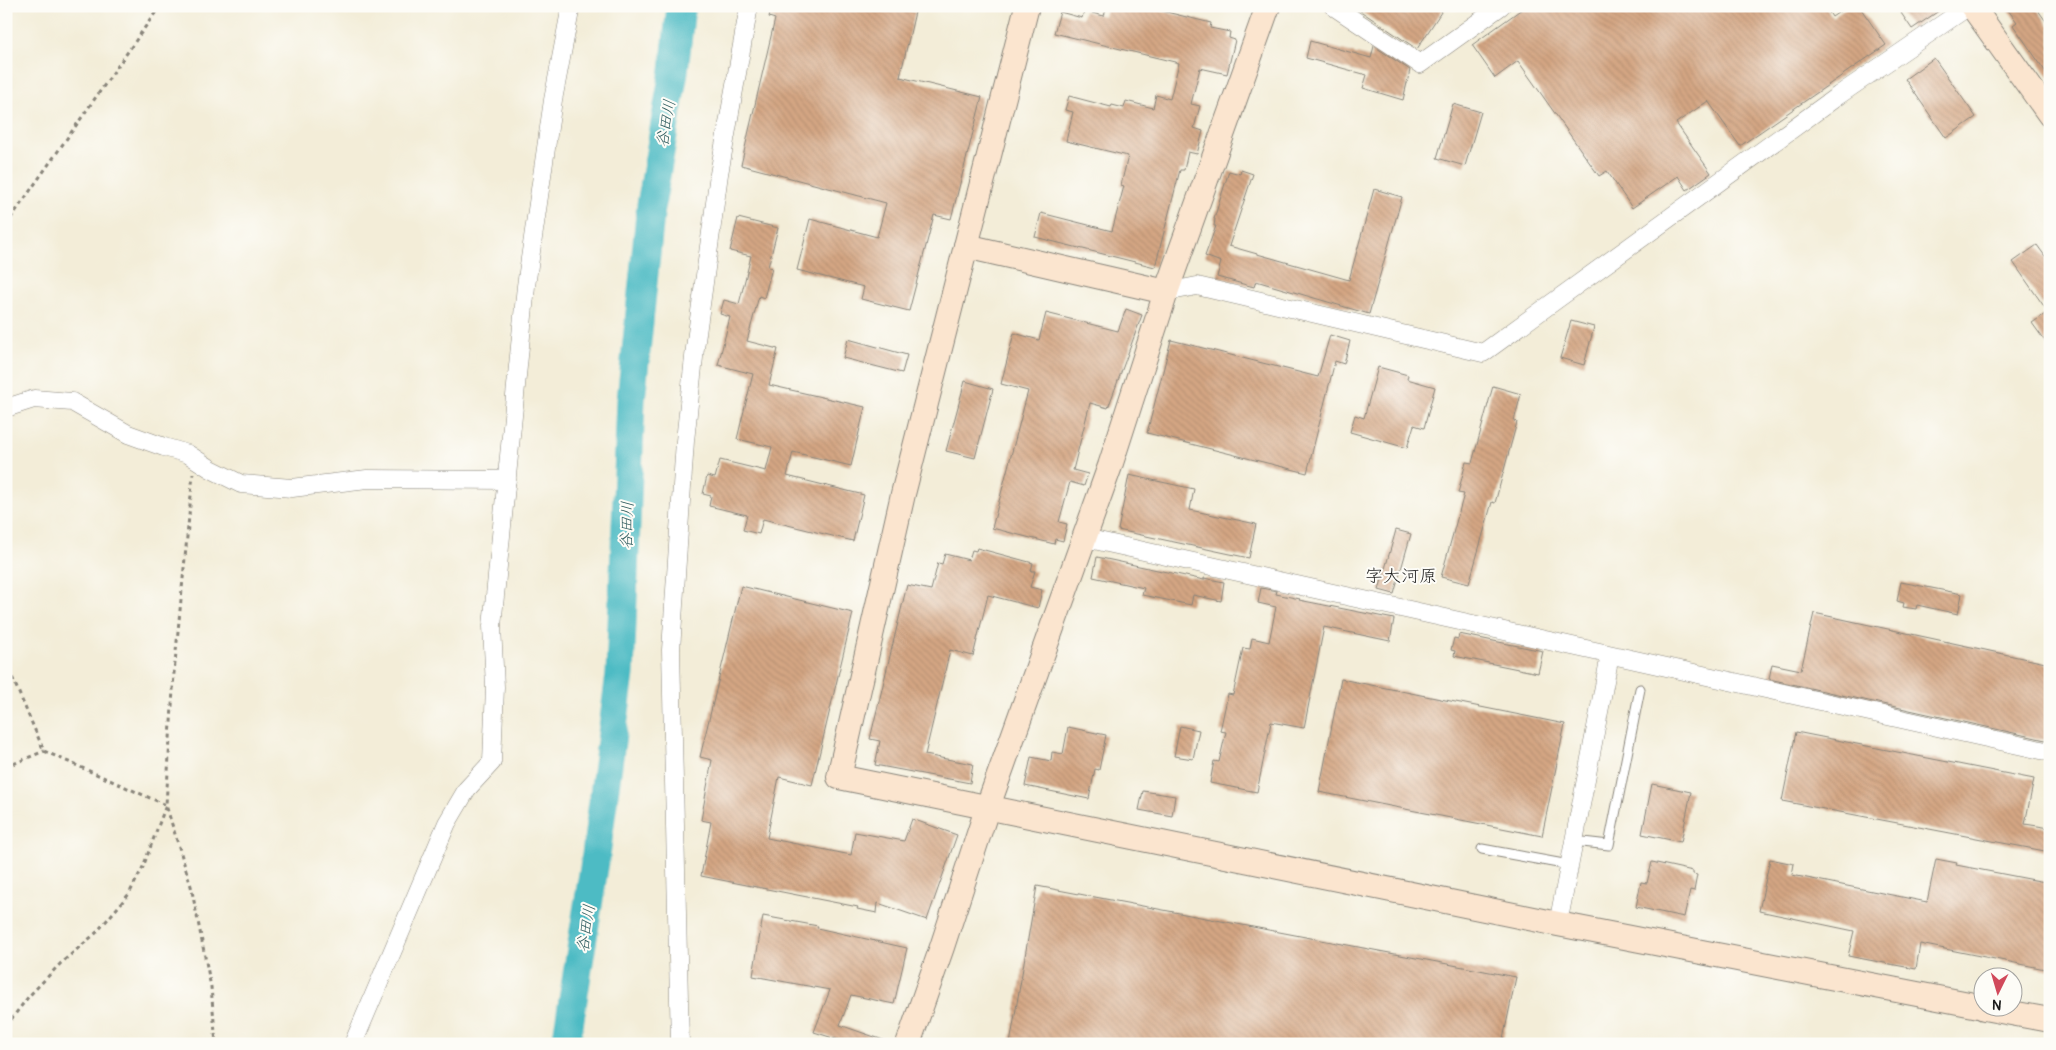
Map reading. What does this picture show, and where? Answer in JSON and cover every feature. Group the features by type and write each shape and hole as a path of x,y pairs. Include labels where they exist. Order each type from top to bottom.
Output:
{"street":[{"path":"353,1044 447,823 467,789 492,762 494,687 492,626 526,286 553,100 571,6"},
{"path":"680,1044 671,650 685,441 695,348 718,174 749,6"},
{"path":"1027,6 903,494 839,777 987,809 1974,1006"},
{"path":"908,1044 987,809 1110,466 1166,292 1268,6"},
{"path":"1333,6 1420,64 1501,6"},
{"path":"966,246 1166,292 1197,286 1483,353 1839,95 1970,6 2050,115"},
{"path":"6,408 34,399 72,402 128,434 164,448 188,454 211,469 241,484 292,488 367,479 507,480"},
{"path":"1085,538 2050,752"},
{"path":"1558,924 1610,655"},
{"path":"2024,1015 2050,1020"}],"lane":[{"path":"1574,841 1609,846 1640,689"},
{"path":"1482,849 1569,865"}],"path":[{"path":"6,225 160,6"},
{"path":"6,1026 29,996 61,963 96,933 129,894 144,867 166,805 174,673 194,458"},
{"path":"6,663 44,751 166,805 191,886 211,987 216,1044"},
{"path":"6,767 44,751"}],"building":[{"path":"772,6 891,6 915,12 900,77 982,97 951,219 934,215 909,311 861,299 864,287 797,270 810,219 877,237 886,203 741,165 775,19 769,17"},
{"path":"1107,6 1142,6 1211,23 1210,28 1230,32 1229,38 1235,40 1227,74 1200,68 1191,104 1200,106 1194,128 1203,131 1197,154 1188,152 1184,170 1180,170 1155,267 1035,237 1041,213 1112,231 1124,186 1121,185 1128,156 1066,141 1073,112 1065,110 1069,96 1111,107 1112,105 1124,108 1126,101 1153,108 1156,95 1170,99 1179,63 1054,33 1060,12 1082,18 1084,11 1104,16"},
{"path":"1353,6 1445,6 1417,49"},
{"path":"1526,6 1825,6 1832,17 1848,6 1859,6 1886,45 1740,146 1708,101 1676,123 1711,173 1687,190 1678,176 1632,208 1607,171 1599,176 1518,61 1495,78 1472,45"},
{"path":"1911,6 1946,6 1912,29 1901,13"},
{"path":"2005,6 2035,6 2050,27 2050,78 2013,25 2017,22"},
{"path":"1310,41 1371,58 1374,46 1410,70 1403,100 1363,88 1367,75 1306,58"},
{"path":"1934,58 1976,117 1946,138 1905,79"},
{"path":"1453,104 1481,112 1465,166 1437,158"},
{"path":"1241,170 1253,174 1229,246 1349,280 1374,189 1402,197 1369,314 1256,281 1254,287 1217,277 1221,262 1205,256 1216,226 1214,226 1214,219 1229,171 1240,174"},
{"path":"738,218 778,228 768,267 772,268 764,298 759,296 747,341 778,349 769,385 865,407 851,466 793,452 787,476 864,495 853,541 763,519 759,534 743,530 747,515 709,506 711,496 703,494 707,476 715,478 720,460 766,471 772,447 737,439 753,374 718,365 730,317 720,314 724,300 739,304 751,256 730,251"},
{"path":"2037,245 2050,263 2050,348 2032,323 2048,312 2013,262"},
{"path":"1126,309 1142,315 1108,408 1090,403 1073,470 1088,474 1084,486 1070,482 1059,522 1067,524 1063,541 1055,539 1054,544 992,528 1028,391 1001,384 1014,333 1039,340 1046,313 1118,331"},
{"path":"1571,321 1594,327 1584,365 1560,358"},
{"path":"1330,335 1350,341 1344,364 1335,361 1307,473 1147,433 1171,340 1318,377"},
{"path":"848,339 907,355 902,373 843,358"},
{"path":"1378,367 1408,375 1407,379 1435,387 1424,428 1414,425 1407,448 1350,432 1355,415 1364,418"},
{"path":"965,381 993,389 975,458 946,451"},
{"path":"1493,386 1521,394 1514,421 1517,422 1495,503 1492,502 1469,584 1441,577 1464,494 1458,493 1466,462 1472,463"},
{"path":"1129,475 1194,489 1190,510 1256,524 1249,558 1118,530"},
{"path":"1396,530 1411,534 1394,594 1379,590"},
{"path":"977,548 1033,563 1031,571 1035,571 1030,587 1042,590 1038,608 988,595 973,656 950,650 925,755 973,764 970,783 875,765 880,741 870,739 907,585 931,590 938,563 942,564 945,554 969,560 972,550 976,551"},
{"path":"1097,557 1204,580 1204,578 1224,582 1221,601 1193,595 1191,605 1142,595 1144,588 1093,577"},
{"path":"1901,582 1962,594 1958,614 1917,605 1916,609 1903,607 1904,603 1897,601"},
{"path":"741,586 853,613 812,785 779,777 767,838 851,855 855,832 904,841 912,819 957,835 927,920 878,903 877,913 857,909 858,907 701,876 711,822 701,820 712,760 700,757"},
{"path":"1261,588 1277,591 1276,594 1299,600 1394,619 1390,641 1324,627 1304,728 1271,722 1257,792 1210,783 1214,761 1219,762 1226,732 1220,731 1228,694 1233,695 1243,648 1250,649 1252,638 1269,642 1276,607 1258,603"},
{"path":"1814,613 2050,664 2050,741 1769,679 1772,664 1801,670"},
{"path":"1459,634 1543,651 1538,673 1454,656 1455,651 1451,650 1454,638 1458,639"},
{"path":"1341,679 1565,724 1542,836 1319,792"},
{"path":"1180,726 1199,730 1193,759 1174,756"},
{"path":"1068,727 1106,735 1099,770 1095,769 1089,799 1025,786 1031,757 1051,761 1052,752 1063,754"},
{"path":"1796,732 2034,779 2025,824 2050,828 2050,852 1782,801"},
{"path":"1652,784 1691,792 1681,842 1642,834"},
{"path":"1143,791 1175,796 1172,816 1139,810"},
{"path":"1770,859 1794,864 1792,875 1927,902 1936,859 1957,863 1956,865 2050,883 2050,970 1920,944 1916,969 1848,956 1854,931 1759,911"},
{"path":"1652,862 1693,871 1693,874 1697,875 1694,891 1690,890 1684,917 1636,907 1641,882 1647,883"},
{"path":"1037,886 1516,977 1502,1044 1010,1044"},
{"path":"763,916 818,926 817,928 907,948 894,1004 851,995 840,1025 889,1042 888,1044 852,1044 814,1032 830,990 753,976"}],"waterway":[{"name":"谷田川","path":"566,1044 596,855 620,674 631,400 651,205 674,71 681,6"}],"district":[{"name":"字大河原","path":"1401,576"}]}
